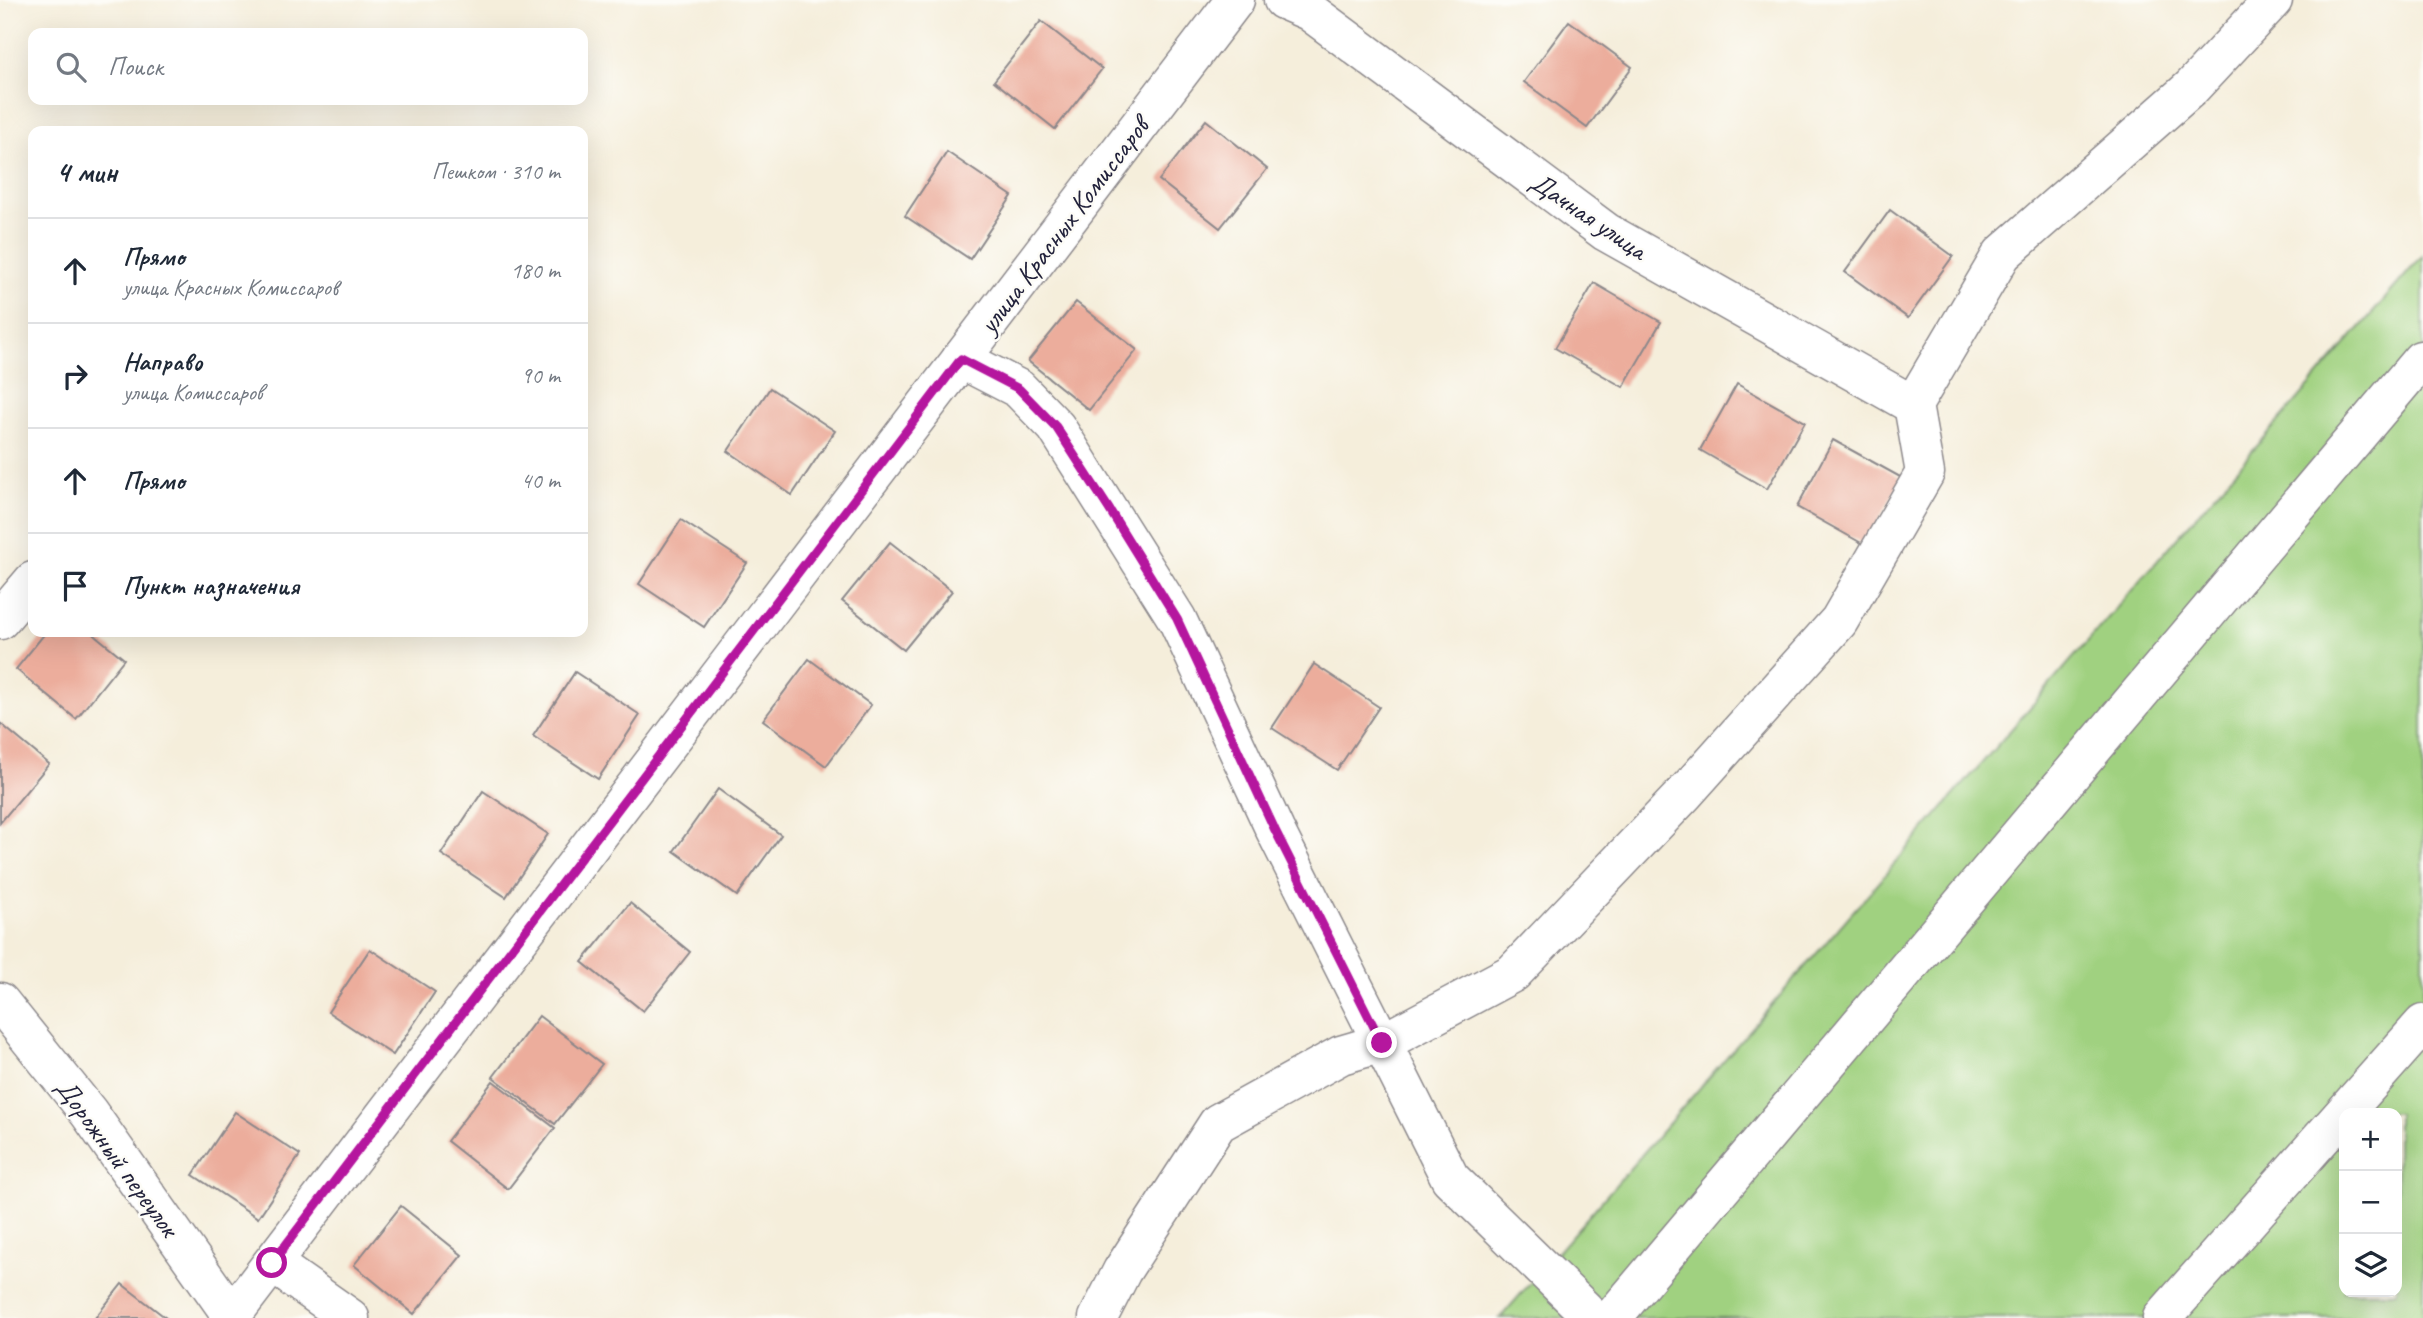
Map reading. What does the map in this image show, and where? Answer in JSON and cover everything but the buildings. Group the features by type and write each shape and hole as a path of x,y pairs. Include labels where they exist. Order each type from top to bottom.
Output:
{"street":[{"name":"улица Красных Комиссаров","path":"231,1317 1235,0"},
{"name":"Дачная улица","path":"1283,0 1309,11 1606,232 1913,405"},
{"path":"1098,1318 1122,1271 1218,1123 1341,1055 1382,1043 1513,973 1685,793 1839,621 1925,473 1913,405 2002,254 2192,88 2273,0"},
{"path":"961,359 1019,389 1056,427 1177,619 1275,830 1450,1178 1596,1315 2421,360"},
{"path":"0,620 28,587"},
{"name":"Дорожный переулок","path":"0,1002 89,1114 231,1317"},
{"path":"2162,1318 2423,1024"},
{"path":"272,1263 350,1318"}],"green space":[{"path":"2423,255 2423,1318 1500,1318"}],"route":[{"path":"272,1263 961,359 1019,389 1056,427 1177,619 1226,729 1382,1043"}]}
